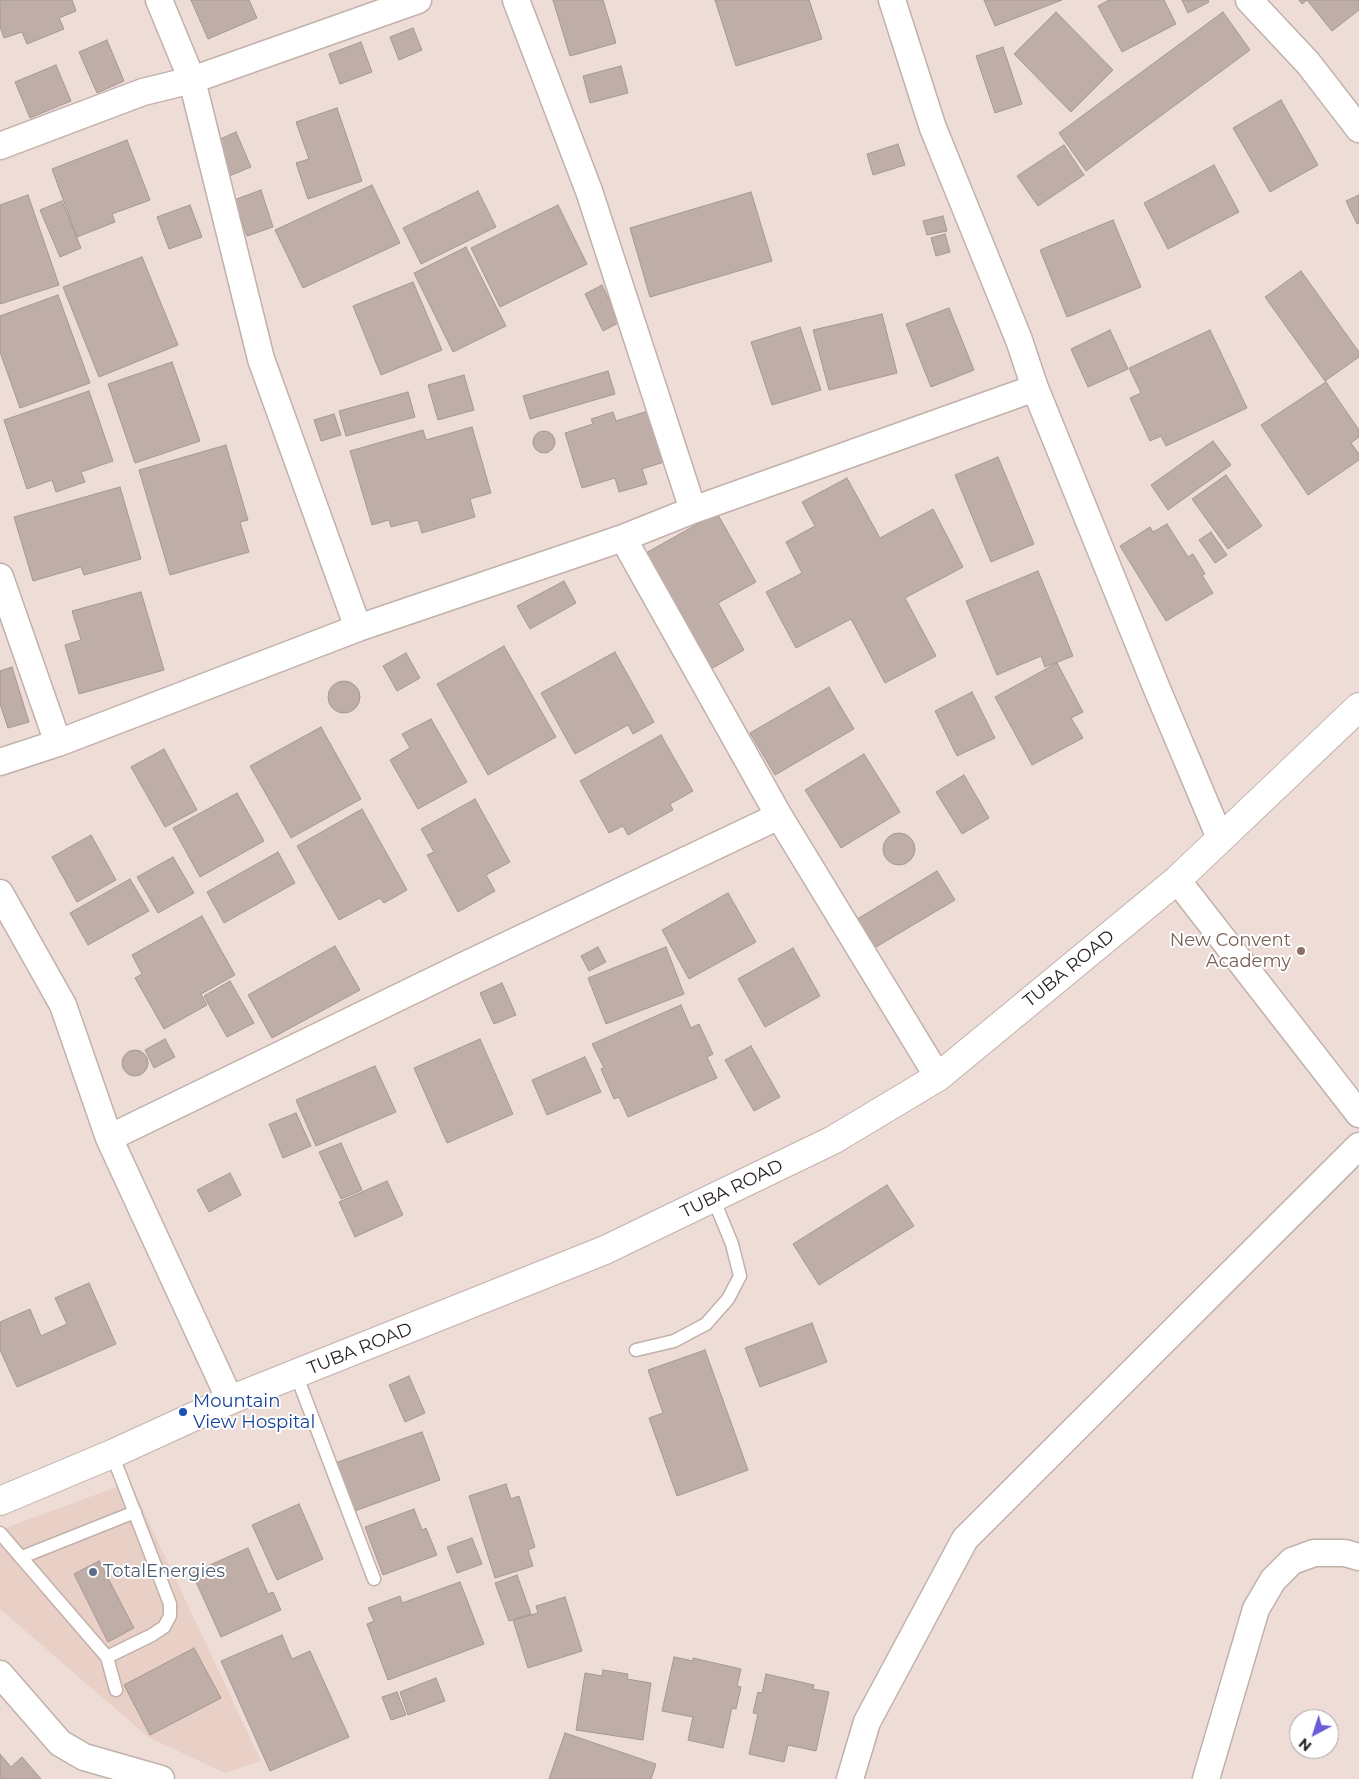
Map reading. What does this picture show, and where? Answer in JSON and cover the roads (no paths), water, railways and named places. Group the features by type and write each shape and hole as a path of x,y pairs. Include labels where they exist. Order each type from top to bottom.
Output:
{"street":[{"path":"159,0 192,80 261,359 358,628"},
{"path":"0,146 143,92 192,80 418,0"},
{"path":"516,0 589,191 694,510"},
{"path":"892,0 933,128 1020,340 1035,388 1153,680 1220,838"},
{"path":"1250,0 1308,63 1359,129"},
{"path":"0,762 58,743 358,628 623,538 694,510 1035,388"},
{"path":"623,538 779,816 938,1077"},
{"path":"0,577 58,743"},
{"name":"TUBA ROAD","path":"0,1501 112,1454 230,1400 605,1250 833,1140 938,1077 1178,880 1359,707"},
{"path":"109,1138 461,967 779,816"},
{"path":"1178,880 1359,1114"},
{"path":"0,893 63,1005 109,1138 230,1400"},
{"path":"850,1779 867,1722 965,1539 1359,1146"},
{"path":"1206,1779 1256,1609 1274,1580 1292,1561 1314,1553 1354,1550"},
{"path":"0,1674 60,1742 68,1748 84,1757 162,1779"}],"lane":[{"path":"636,1350 674,1341 706,1324 728,1298 740,1276 732,1244 713,1198"},
{"path":"296,1374 374,1579"},
{"path":"107,1657 152,1635 164,1627 170,1616 170,1604 112,1454"},
{"path":"22,1557 134,1512"},
{"path":"0,1534 22,1557 107,1657 116,1690"}],"place":[{"name":"New Convent Academy","path":"1301,951"},
{"name":"Mountain View Hospital","path":"183,1412"},
{"name":"TotalEnergies","path":"93,1572"}]}
